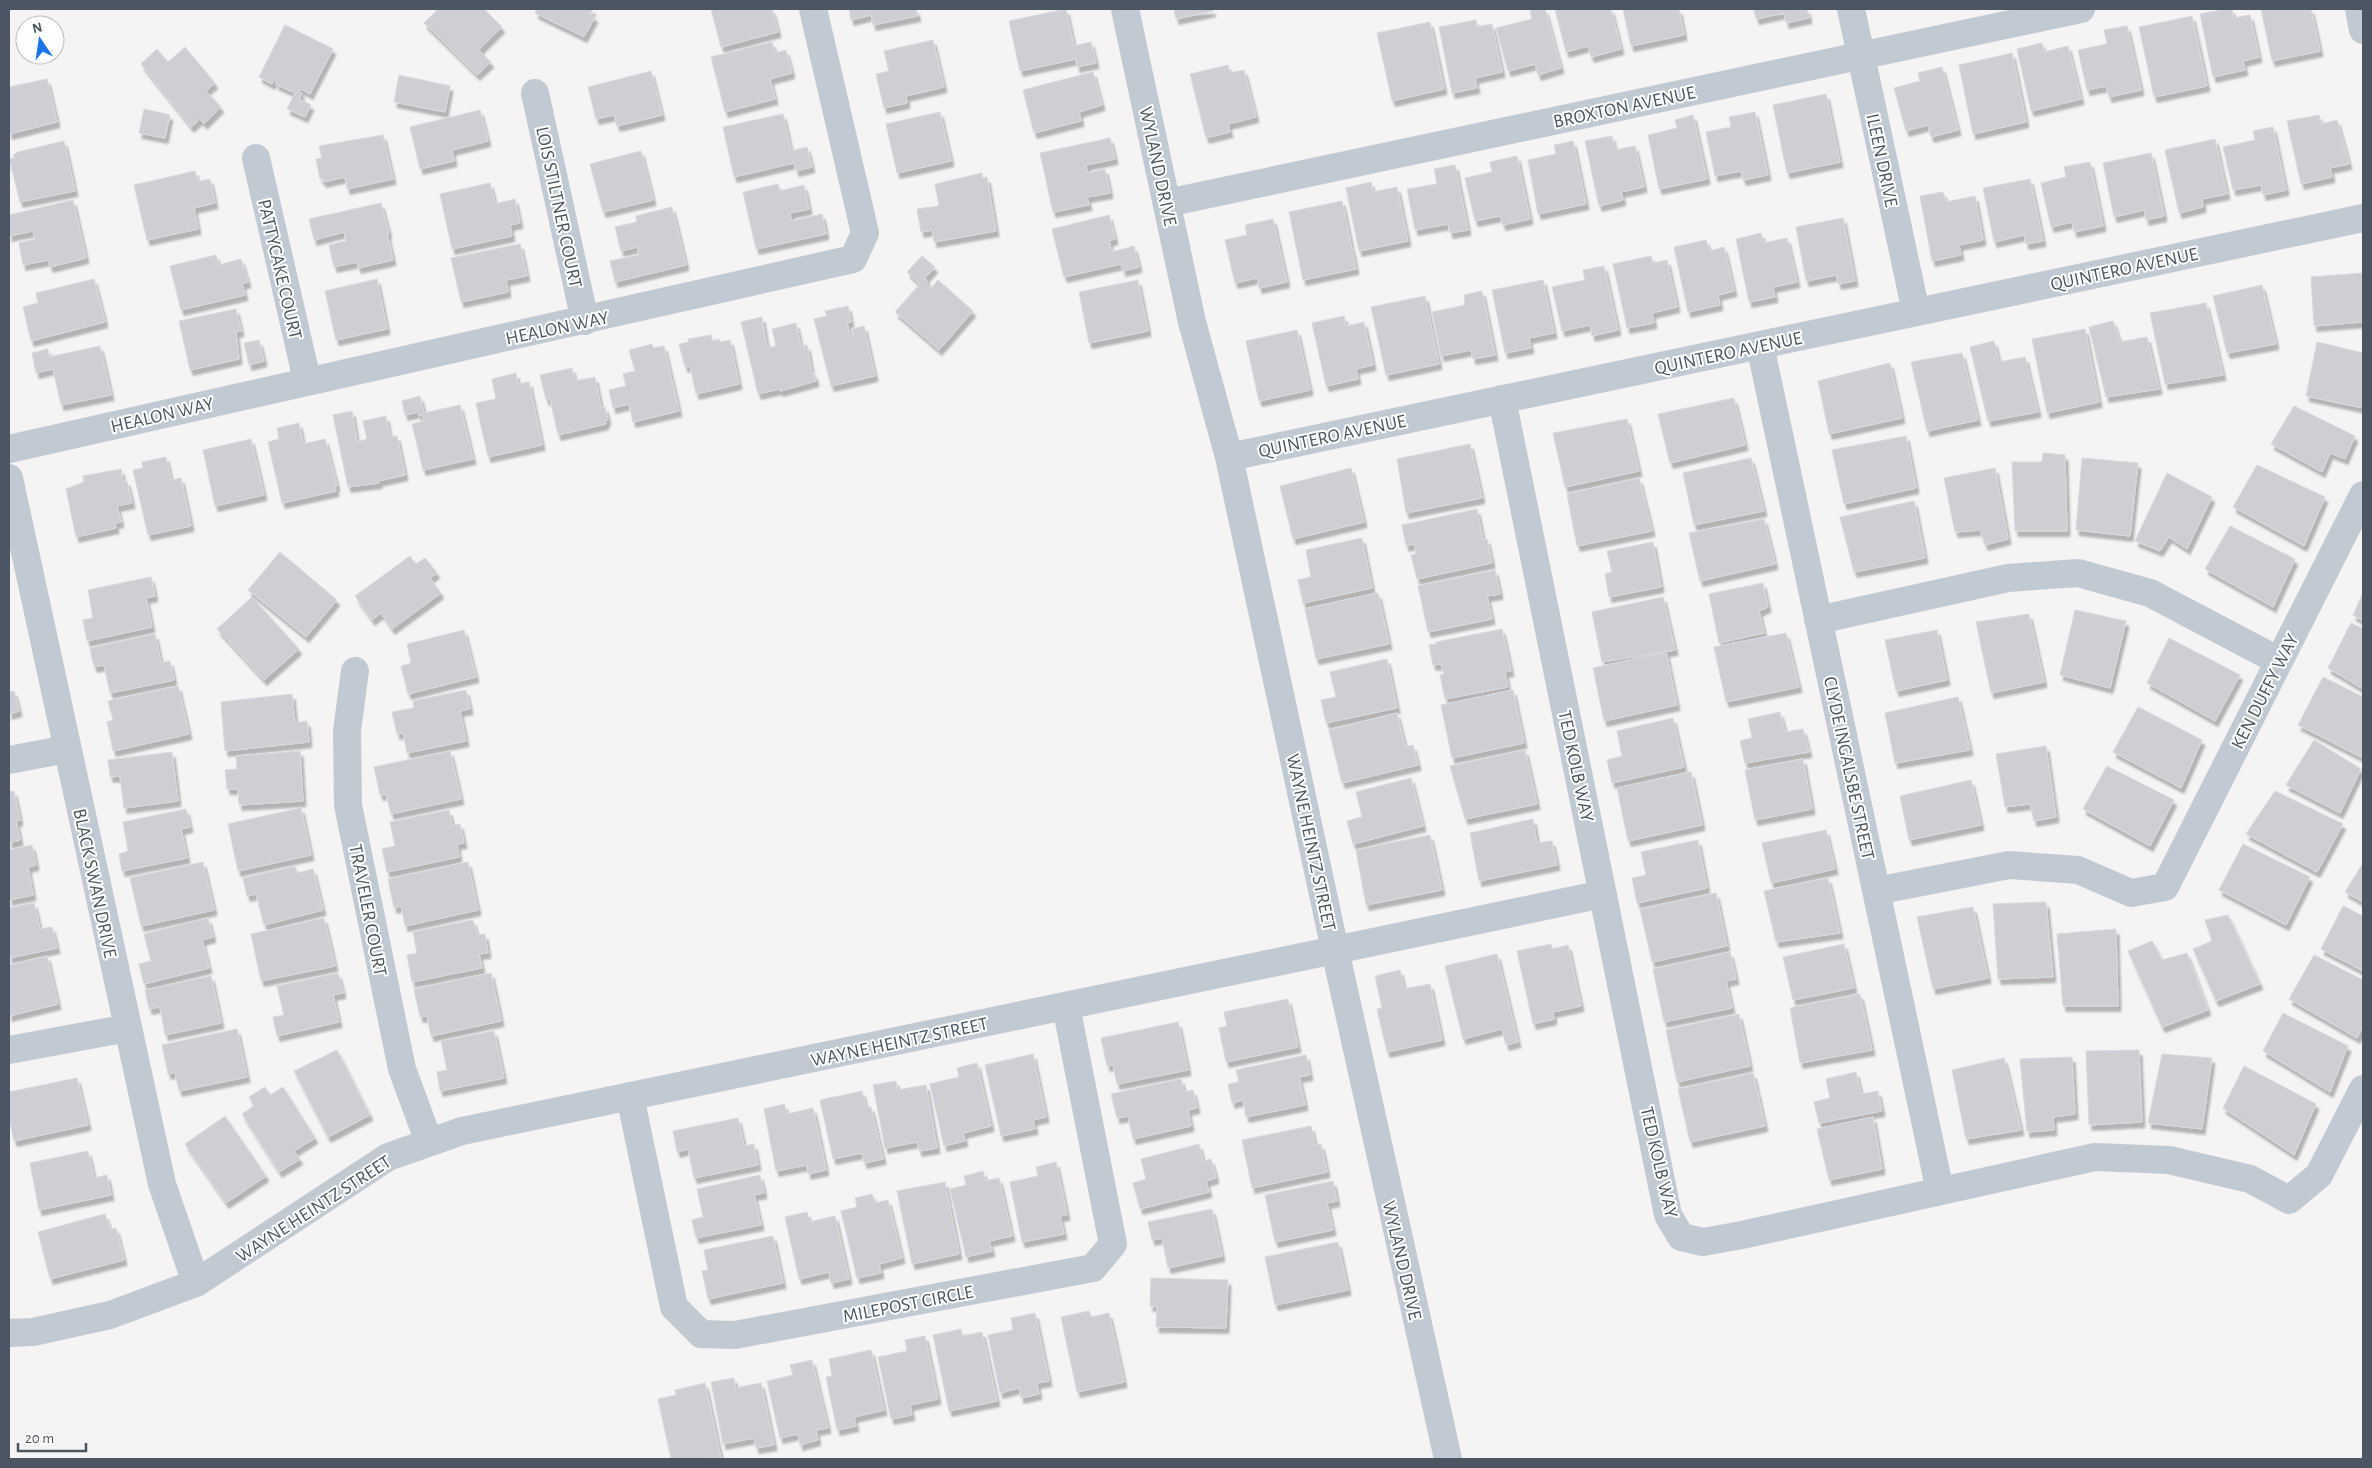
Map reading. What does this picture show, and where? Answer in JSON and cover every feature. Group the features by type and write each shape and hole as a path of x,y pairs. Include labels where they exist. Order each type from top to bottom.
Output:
{"street":[{"name":"HEALON WAY","path":"9,449 307,380 585,321 853,259 865,233 813,9"},
{"name":"WYLAND DRIVE","path":"1125,9 1192,322 1229,457"},
{"name":"ILEEN DRIVE","path":"1850,9 1916,312"},
{"name":"BROXTON AVENUE","path":"1167,203 2082,9"},
{"path":"2359,9 2363,30"},
{"name":"LOIS STILTNER COURT","path":"536,93 585,321"},
{"name":"PATTYCAKE COURT","path":"256,158 307,380"},
{"name":"QUINTERO AVENUE","path":"1229,457 2363,218"},
{"name":"CLYDE INGALSBE STREET","path":"1760,345 1940,1191"},
{"name":"TED KOLB WAY","path":"1502,399 1668,1215 1681,1237 1703,1242 2095,1157 2169,1160 2250,1179 2289,1200 2319,1175 2363,1089"},
{"name":"WAYNE HEINTZ STREET","path":"9,1333 33,1332 110,1315 196,1283 388,1157 462,1130 1335,950 1229,457"},
{"name":"BLACK SWAN DRIVE","path":"9,478 162,1184 196,1283"},
{"name":"KEN DUFFY WAY","path":"1876,891 2010,865 2078,870 2131,894 2165,886 2363,495"},
{"path":"1818,620 2008,578 2078,573 2150,593 2279,661"},
{"name":"TRAVELER COURT","path":"355,671 347,731 348,806 402,1069 429,1142"},
{"path":"9,760 67,749"},
{"path":"1335,950 1603,894"},
{"name":"WYLAND DRIVE","path":"1335,950 1358,1061 1448,1459"},
{"name":"MILEPOST CIRCLE","path":"630,1096 674,1307 701,1334 735,1335 1093,1268 1113,1244 1066,1006"},
{"path":"9,1050 128,1028"}],"building":[{"path":"438,9 484,9 502,27 479,50 491,62 477,75 424,23"},
{"path":"537,9 593,9 590,14 595,17 584,37 535,13"},
{"path":"711,9 772,9 778,32 721,47"},
{"path":"849,9 916,9 918,16 873,25 871,15 851,20"},
{"path":"1066,9 1074,46 1091,42 1096,63 1077,67 1076,59 1020,71 1009,21"},
{"path":"1174,9 1212,9 1213,11 1176,19"},
{"path":"1545,9 1561,68 1538,75 1535,64 1508,71 1496,28 1532,19 1530,11"},
{"path":"1555,9 1611,9 1621,49 1591,57 1588,46 1566,52"},
{"path":"1623,9 1679,9 1684,35 1631,46"},
{"path":"1754,9 1807,9 1809,18 1786,23 1784,13 1756,19"},
{"path":"2232,9 2233,18 2250,15 2259,57 2243,61 2245,70 2213,77 2200,14"},
{"path":"2261,9 2311,9 2320,51 2272,61"},
{"path":"2192,16 2207,86 2154,97 2139,27"},
{"path":"1476,20 1477,27 1492,24 1502,72 1475,78 1477,88 1452,93 1439,27"},
{"path":"1430,22 1444,89 1392,101 1377,33"},
{"path":"285,25 333,49 310,94 301,89 299,92 302,93 299,99 311,105 305,117 287,109 295,93 275,84 277,82 274,80 272,84 259,77"},
{"path":"2127,26 2141,90 2109,97 2106,86 2087,90 2078,50 2107,44 2104,30"},
{"path":"933,40 944,87 906,96 907,103 884,108 876,74 889,71 884,51"},
{"path":"772,42 775,53 786,50 792,73 770,79 775,99 725,112 711,57"},
{"path":"2042,43 2044,52 2068,46 2081,99 2031,111 2017,49"},
{"path":"185,47 215,83 206,91 221,107 204,124 200,119 191,127 141,64 157,49 168,62"},
{"path":"2012,53 2026,122 1973,134 1959,65"},
{"path":"1228,65 1230,73 1244,70 1256,117 1228,124 1230,132 1206,138 1190,74"},
{"path":"1942,67 1958,130 1931,137 1928,125 1906,131 1894,88 1920,81 1918,73"},
{"path":"651,71 662,115 617,126 614,115 596,119 588,87"},
{"path":"1093,72 1102,105 1079,112 1081,121 1034,133 1023,90"},
{"path":"399,75 450,86 445,112 394,102"},
{"path":"47,79 57,122 9,134 9,87"},
{"path":"1826,94 1840,162 1787,173 1773,105"},
{"path":"144,109 170,115 165,138 139,133"},
{"path":"480,110 488,141 452,150 454,161 420,169 410,127"},
{"path":"940,112 951,161 897,173 886,124"},
{"path":"1755,112 1768,175 1743,180 1741,171 1715,176 1706,132 1731,127 1729,117"},
{"path":"783,114 791,151 807,147 812,167 796,171 794,163 734,177 723,127"},
{"path":"1693,115 1707,179 1659,189 1648,135 1677,128 1675,120"},
{"path":"2319,115 2321,124 2337,120 2349,164 2330,168 2332,177 2301,184 2287,121"},
{"path":"2273,127 2286,190 2263,195 2261,185 2233,190 2223,147 2255,140 2253,131"},
{"path":"383,135 393,179 347,189 345,177 323,182 322,178 320,179 316,159 322,158 319,146"},
{"path":"1612,136 1615,150 1635,146 1644,187 1621,192 1623,200 1599,206 1585,141"},
{"path":"1110,138 1115,159 1086,165 1087,173 1105,169 1110,193 1087,197 1089,205 1053,212 1040,153"},
{"path":"2215,139 2227,194 2202,199 2203,207 2179,213 2165,150"},
{"path":"64,141 75,191 20,202 11,165 9,166 9,159 14,158 13,155 18,152"},
{"path":"1573,141 1586,204 1538,214 1528,160 1556,154 1554,145"},
{"path":"641,151 653,200 603,212 590,164"},
{"path":"2151,153 2164,216 2146,220 2144,210 2114,217 2103,163"},
{"path":"1517,156 1530,219 1503,225 1500,216 1475,221 1465,178 1492,172 1490,162"},
{"path":"2090,162 2103,226 2074,232 2072,222 2051,227 2041,183 2066,177 2064,167"},
{"path":"1455,165 1468,230 1450,233 1448,224 1415,230 1407,189 1437,184 1434,169"},
{"path":"195,171 198,182 210,179 215,203 194,208 198,229 147,240 134,185"},
{"path":"982,173 982,178 987,177 996,231 934,242 932,230 921,232 917,209 939,206 935,184"},
{"path":"2030,179 2043,241 2026,244 2024,235 1994,242 1983,188"},
{"path":"1371,182 1373,192 1397,187 1408,241 1359,251 1346,188"},
{"path":"490,183 495,204 515,199 520,223 510,225 512,236 452,249 440,194"},
{"path":"778,184 780,191 804,185 809,209 790,213 791,221 822,214 826,234 756,249 743,192"},
{"path":"1943,192 1946,202 1975,196 1983,240 1959,245 1961,255 1932,261 1920,196"},
{"path":"73,200 86,258 50,267 48,260 23,265 19,243 35,239 33,231 9,236 9,215"},
{"path":"1342,201 1356,269 1303,280 1289,212"},
{"path":"381,203 389,233 387,233 393,260 358,268 357,262 334,267 329,245 346,241 344,232 314,240 309,219"},
{"path":"672,207 686,265 615,282 610,261 639,255 637,247 621,251 615,227 637,222 636,216"},
{"path":"1109,215 1115,239 1109,241 1112,252 1134,246 1139,267 1123,271 1121,264 1064,277 1052,229"},
{"path":"1843,218 1855,281 1838,284 1837,275 1806,281 1796,227"},
{"path":"1273,219 1287,282 1259,288 1257,278 1235,283 1225,240 1247,235 1245,225"},
{"path":"1761,233 1763,243 1787,238 1797,282 1773,287 1775,297 1749,302 1736,239"},
{"path":"1706,240 1709,251 1724,247 1734,291 1718,295 1720,305 1688,312 1674,247"},
{"path":"520,244 527,276 506,280 508,292 461,302 451,258"},
{"path":"216,255 219,265 241,259 248,282 242,284 245,295 181,310 170,266"},
{"path":"922,256 935,267 925,278 928,281 926,283 931,288 938,280 973,311 939,350 895,312 920,284 907,272"},
{"path":"1651,256 1653,263 1667,260 1677,307 1652,313 1654,323 1627,328 1613,264"},
{"path":"1604,266 1618,330 1592,336 1590,325 1562,331 1552,287 1585,280 1583,270"},
{"path":"2363,273 2363,322 2314,326 2311,277"},
{"path":"94,279 105,322 31,341 23,307 38,303 36,293"},
{"path":"377,279 387,329 336,340 325,291"},
{"path":"1138,280 1148,331 1089,343 1079,292"},
{"path":"1543,280 1554,333 1529,338 1531,348 1505,353 1492,290"},
{"path":"2262,285 2276,344 2227,353 2213,296"},
{"path":"1482,291 1495,355 1473,359 1471,350 1441,356 1432,312 1465,305 1464,295"},
{"path":"1425,296 1439,364 1386,375 1371,307"},
{"path":"2206,303 2223,375 2165,384 2150,313"},
{"path":"848,306 851,322 847,323 851,340 854,339 852,329 864,326 875,376 831,386 814,319 827,316 825,311"},
{"path":"236,309 241,331 236,332 239,359 190,370 179,321"},
{"path":"1344,316 1346,326 1364,322 1373,365 1356,369 1358,379 1326,386 1312,323"},
{"path":"762,317 767,348 776,346 772,329 796,323 801,347 807,345 812,374 814,373 816,381 780,391 779,389 758,394 741,322"},
{"path":"2113,321 2120,342 2147,337 2159,389 2106,397 2089,327"},
{"path":"2085,329 2099,402 2047,413 2032,339"},
{"path":"1297,330 1310,390 1259,401 1246,341"},
{"path":"711,335 712,341 719,339 720,342 730,340 739,384 696,394 690,366 685,367 679,344 689,342 688,339"},
{"path":"259,340 264,361 249,365 244,343"},
{"path":"1994,341 1999,362 2025,357 2038,412 1988,421 1970,347"},
{"path":"2317,342 2363,353 2363,408 2306,396"},
{"path":"652,344 653,348 664,346 679,411 633,422 629,404 613,408 609,390 626,386 623,374 635,371 629,350"},
{"path":"100,346 111,395 61,405 53,369 36,373 32,353 48,349 49,357"},
{"path":"1962,353 1978,420 1927,431 1911,362"},
{"path":"1890,363 1902,418 1829,434 1818,381"},
{"path":"572,368 575,381 595,377 601,408 605,407 608,420 605,421 606,424 558,435 550,399 546,400 540,375"},
{"path":"516,373 518,384 529,382 542,445 488,457 476,403 496,399 492,379"},
{"path":"420,396 424,413 460,405 473,459 423,470 412,424 424,421 422,415 419,416 418,412 405,415 402,401"},
{"path":"1734,398 1745,445 1670,463 1658,414"},
{"path":"2294,406 2355,436 2345,459 2330,453 2322,472 2271,444"},
{"path":"352,411 357,442 367,439 363,421 386,416 390,437 397,436 405,475 378,481 379,483 348,487 333,415"},
{"path":"1627,419 1639,471 1565,487 1553,433"},
{"path":"299,423 303,444 325,439 337,486 335,486 336,491 282,503 268,442 279,439 277,428"},
{"path":"1906,436 1916,488 1844,504 1832,450"},
{"path":"251,439 264,495 215,506 203,450"},
{"path":"1470,444 1482,498 1406,513 1397,459"},
{"path":"2043,453 2065,455 2067,531 2015,531 2012,462 2042,462"},
{"path":"166,457 171,480 181,478 191,526 148,535 133,470 143,468 142,462"},
{"path":"1751,458 1764,511 1694,525 1683,473"},
{"path":"2082,458 2138,463 2130,536 2076,530"},
{"path":"2257,465 2325,497 2304,546 2233,507"},
{"path":"1351,468 1364,522 1293,539 1280,486"},
{"path":"1995,468 2008,539 1985,545 1980,530 1955,532 1944,478"},
{"path":"121,469 123,482 127,481 132,503 117,506 121,522 115,523 116,528 76,537 66,489 84,482 83,476"},
{"path":"2167,473 2212,497 2187,549 2169,537 2160,551 2135,541"},
{"path":"1639,478 1652,531 1577,546 1567,494"},
{"path":"1914,501 1925,558 1854,572 1840,517"},
{"path":"1477,509 1483,540 1487,539 1492,563 1417,579 1411,555 1416,554 1414,544 1406,546 1402,525"},
{"path":"1764,519 1775,564 1700,581 1689,533"},
{"path":"2230,526 2295,559 2273,607 2205,569"},
{"path":"1362,538 1372,588 1303,603 1298,580 1311,577 1306,550"},
{"path":"1653,542 1661,587 1609,597 1605,574 1612,572 1607,551"},
{"path":"280,552 337,600 306,637 248,590"},
{"path":"410,556 416,564 425,558 437,573 430,578 441,593 392,629 381,613 372,620 355,596"},
{"path":"1495,570 1500,594 1487,596 1492,619 1428,632 1418,586"},
{"path":"151,577 155,596 146,598 152,627 87,641 83,620 93,618 88,590"},
{"path":"1763,583 1768,607 1759,611 1764,633 1719,643 1709,594"},
{"path":"1378,593 1389,644 1316,659 1305,609"},
{"path":"2363,593 2363,621 2353,615"},
{"path":"252,597 299,649 264,680 217,629"},
{"path":"1663,597 1675,650 1602,662 1592,612"},
{"path":"2075,610 2126,621 2110,688 2060,675"},
{"path":"2029,614 2044,682 1991,693 1976,622"},
{"path":"2351,623 2363,629 2363,689 2328,668"},
{"path":"1502,629 1511,671 1505,672 1508,687 1445,699 1440,675 1444,674 1441,664 1433,665 1429,645"},
{"path":"464,630 476,677 408,694 401,666 411,663 407,644"},
{"path":"1937,630 1947,680 1896,691 1885,640"},
{"path":"1786,633 1799,687 1726,702 1714,647"},
{"path":"155,634 161,663 170,661 174,680 110,693 104,665 94,667 90,648"},
{"path":"2169,638 2240,675 2215,721 2147,683"},
{"path":"1666,652 1677,705 1604,721 1593,668"},
{"path":"1387,659 1397,708 1326,723 1321,700 1336,697 1330,672"},
{"path":"2323,677 2363,697 2363,758 2298,725"},
{"path":"178,686 189,734 113,751 107,722 113,720 108,701"},
{"path":"466,690 470,709 460,711 466,741 407,753 403,733 397,734 392,712 414,708 413,701"},
{"path":"1513,690 1524,743 1452,758 1441,705"},
{"path":"14,691 19,711 9,714 9,692"},
{"path":"292,694 295,723 307,721 309,742 225,751 221,702"},
{"path":"1958,697 1970,750 1895,763 1885,713"},
{"path":"2138,707 2202,740 2181,788 2113,752"},
{"path":"1780,712 1785,732 1803,729 1809,752 1745,763 1740,741 1752,738 1748,719"},
{"path":"1397,713 1405,747 1413,745 1418,765 1342,783 1329,730"},
{"path":"1673,718 1684,767 1612,783 1607,760 1622,756 1617,731"},
{"path":"2314,740 2361,769 2340,813 2286,785"},
{"path":"2046,746 2056,817 2034,821 2030,804 2005,807 1996,754"},
{"path":"1525,750 1537,804 1465,819 1450,766"},
{"path":"300,751 303,801 239,805 238,789 227,789 225,770 237,769 236,756"},
{"path":"450,751 461,799 391,814 386,794 380,795 374,767"},
{"path":"172,752 178,801 124,808 120,776 110,777 108,760"},
{"path":"1803,759 1812,809 1755,820 1745,770"},
{"path":"2107,766 2174,800 2150,846 2083,809"},
{"path":"1691,772 1702,825 1628,841 1617,788"},
{"path":"1411,778 1423,826 1353,844 1347,821 1362,817 1356,792"},
{"path":"1971,780 1981,825 1909,840 1900,796"},
{"path":"14,791 20,820 16,821 20,840 9,843 9,792"},
{"path":"2275,791 2343,824 2317,872 2246,834"},
{"path":"301,808 311,855 238,871 228,824"},
{"path":"186,809 190,827 181,829 187,858 122,871 119,854 128,851 123,822"},
{"path":"449,810 452,825 460,824 464,843 457,844 459,857 387,872 382,849 395,846 390,822"},
{"path":"1533,819 1537,843 1552,841 1557,865 1479,881 1470,833"},
{"path":"1826,830 1835,869 1771,883 1762,843"},
{"path":"1430,835 1442,890 1366,905 1356,850"},
{"path":"1698,840 1707,888 1637,903 1632,878 1646,875 1641,852"},
{"path":"2243,844 2310,877 2286,925 2219,890"},
{"path":"32,845 36,865 28,867 33,895 9,900 9,850"},
{"path":"203,862 214,910 141,926 130,878"},
{"path":"468,862 478,910 405,926 401,906 394,908 388,879"},
{"path":"2363,863 2363,902 2345,892"},
{"path":"295,866 297,873 313,869 323,910 264,925 256,894 247,896 243,878"},
{"path":"1828,878 1840,933 1776,942 1764,891"},
{"path":"1716,893 1727,946 1652,962 1640,909"},
{"path":"2046,902 2053,977 1998,979 1993,904"},
{"path":"34,903 40,929 52,927 57,948 9,958 9,908"},
{"path":"2343,906 2363,916 2363,971 2321,949"},
{"path":"1973,907 1988,978 1933,989 1917,917"},
{"path":"2228,915 2260,984 2216,1001 2193,949 2212,941 2205,920"},
{"path":"208,918 213,937 202,940 209,968 144,984 139,964 151,961 144,934"},
{"path":"324,918 335,966 261,981 251,934"},
{"path":"473,920 477,935 485,934 488,953 479,954 482,968 412,982 407,955 417,953 413,932"},
{"path":"2116,929 2118,1006 2063,1006 2057,934"},
{"path":"2152,941 2162,960 2187,953 2208,1010 2162,1027 2128,951"},
{"path":"1551,944 1552,949 1568,945 1581,1006 1553,1012 1554,1019 1533,1024 1517,951"},
{"path":"1844,944 1854,988 1793,1000 1783,957"},
{"path":"1730,952 1736,979 1726,981 1732,1008 1664,1022 1653,969"},
{"path":"1497,954 1518,1042 1506,1045 1502,1029 1463,1039 1445,966"},
{"path":"2314,955 2363,980 2363,1025 2357,1038 2289,999"},
{"path":"47,956 58,1004 9,1016 9,965"},
{"path":"1400,970 1404,989 1430,984 1442,1040 1387,1052 1377,1009 1382,1008 1375,976"},
{"path":"338,973 343,993 333,995 339,1022 277,1036 273,1017 284,1015 277,986"},
{"path":"491,973 501,1021 431,1036 427,1016 420,1017 414,989"},
{"path":"211,976 221,1023 165,1035 160,1007 149,1009 145,990"},
{"path":"1860,994 1872,1050 1800,1063 1790,1008"},
{"path":"1288,999 1298,1047 1226,1062 1219,1028 1227,1026 1224,1012"},
{"path":"2283,1013 2348,1046 2330,1092 2263,1051"},
{"path":"1739,1014 1750,1066 1677,1082 1666,1030"},
{"path":"1178,1022 1188,1070 1117,1084 1113,1065 1107,1066 1101,1038"},
{"path":"237,1029 247,1077 179,1091 175,1072 168,1074 162,1045"},
{"path":"494,1031 504,1078 440,1091 437,1072 447,1070 441,1041"},
{"path":"337,1050 370,1115 328,1137 294,1071"},
{"path":"2139,1050 2142,1122 2089,1125 2086,1051"},
{"path":"1033,1054 1046,1117 1033,1120 1035,1129 1001,1136 985,1065"},
{"path":"2162,1054 2212,1058 2202,1129 2148,1123"},
{"path":"1306,1055 1310,1075 1299,1077 1305,1105 1246,1117 1243,1100 1232,1103 1228,1084 1239,1082 1236,1070"},
{"path":"2072,1057 2075,1114 2053,1117 2054,1130 2027,1132 2020,1059"},
{"path":"2004,1058 2021,1130 1966,1139 1952,1070"},
{"path":"977,1063 991,1126 963,1133 965,1141 944,1146 930,1084 959,1077 957,1068"},
{"path":"2244,1066 2316,1104 2294,1155 2223,1108"},
{"path":"1856,1072 1861,1094 1878,1091 1882,1111 1819,1123 1814,1102 1830,1098 1826,1079"},
{"path":"1753,1073 1765,1126 1690,1142 1678,1089"},
{"path":"77,1078 88,1125 14,1141 9,1117 9,1092"},
{"path":"1181,1079 1184,1092 1193,1090 1197,1108 1188,1110 1191,1126 1133,1139 1128,1116 1117,1118 1111,1094"},
{"path":"896,1081 897,1090 926,1085 937,1148 919,1151 917,1142 885,1148 873,1085"},
{"path":"265,1087 270,1095 283,1087 315,1138 294,1151 300,1159 279,1172 242,1114 254,1106 249,1097"},
{"path":"862,1091 866,1108 871,1107 883,1159 864,1163 862,1153 833,1159 820,1100"},
{"path":"784,1104 787,1114 813,1108 826,1170 808,1174 807,1165 776,1171 764,1109"},
{"path":"225,1116 266,1176 226,1203 185,1144"},
{"path":"1873,1117 1882,1169 1829,1180 1817,1129"},
{"path":"738,1118 744,1146 754,1144 758,1165 694,1178 688,1149 677,1152 673,1131"},
{"path":"1311,1126 1315,1145 1321,1144 1327,1172 1252,1188 1242,1140"},
{"path":"1199,1144 1203,1161 1211,1159 1216,1178 1206,1181 1209,1192 1140,1209 1133,1183 1146,1179 1141,1159"},
{"path":"88,1151 94,1178 107,1175 111,1195 39,1210 30,1163"},
{"path":"1056,1162 1067,1215 1060,1216 1064,1234 1022,1242 1010,1182 1038,1176 1036,1167"},
{"path":"983,1171 985,1181 999,1178 1012,1236 989,1241 992,1251 966,1257 950,1189 966,1185 964,1176"},
{"path":"760,1175 764,1193 754,1195 761,1225 696,1238 692,1220 703,1217 697,1189"},
{"path":"1333,1181 1337,1201 1327,1203 1333,1230 1275,1242 1265,1195"},
{"path":"945,1182 959,1254 912,1264 897,1191"},
{"path":"872,1194 875,1203 888,1200 902,1258 879,1264 881,1273 857,1278 841,1211 857,1207 855,1198"},
{"path":"1212,1209 1222,1256 1168,1268 1162,1238 1152,1240 1148,1222"},
{"path":"807,1212 809,1222 835,1216 849,1279 831,1283 829,1272 799,1279 785,1217"},
{"path":"105,1214 110,1230 116,1228 124,1260 50,1279 38,1232"},
{"path":"773,1236 783,1283 708,1299 702,1271 708,1270 704,1250"},
{"path":"1338,1242 1348,1290 1275,1305 1265,1257"},
{"path":"1151,1278 1228,1280 1226,1328 1156,1327 1157,1306 1150,1306"},
{"path":"1089,1311 1091,1317 1109,1313 1124,1382 1077,1392 1061,1317"},
{"path":"1035,1313 1049,1381 1037,1383 1039,1394 1021,1398 1019,1388 1000,1393 988,1335 1013,1330 1011,1318"},
{"path":"961,1329 962,1336 982,1332 997,1401 949,1411 933,1335"},
{"path":"925,1336 938,1399 910,1405 912,1415 891,1419 878,1357 907,1351 905,1340"},
{"path":"871,1350 884,1410 854,1417 856,1426 837,1430 826,1377 832,1376 829,1359"},
{"path":"812,1360 828,1428 816,1430 818,1440 800,1445 798,1434 780,1438 767,1381 793,1375 790,1365"},
{"path":"734,1378 735,1388 761,1383 774,1445 756,1448 754,1438 723,1444 711,1382"},
{"path":"705,1383 721,1458 671,1459 658,1399 676,1395 675,1390"}]}
